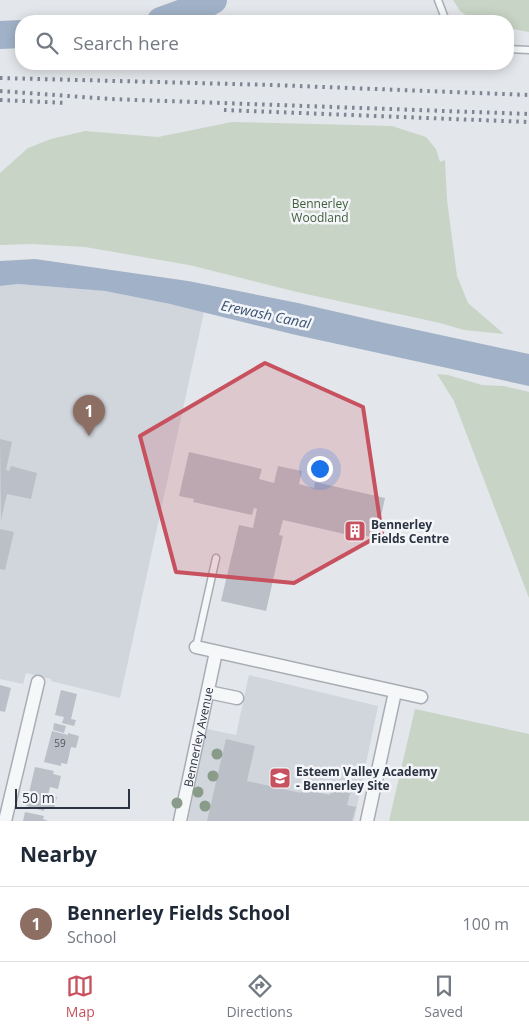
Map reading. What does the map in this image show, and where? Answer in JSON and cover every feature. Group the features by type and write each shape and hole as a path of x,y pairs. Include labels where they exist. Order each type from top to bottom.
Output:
{"street":[{"path":"196,647 421,698"},
{"name":"Bennerley Avenue","path":"180,821 216,652"},
{"path":"5,821 38,682"},
{"path":"208,692 237,698"},
{"path":"367,821 396,692"}],"lane":[{"path":"438,0 444,15"},
{"path":"514,49 529,50"},
{"path":"196,647 216,558"}],"highlighted area":[{"path":"265,363 363,407 382,534 294,583 176,572 140,436"}],"shaded area":[{"path":"18,284 105,291 204,312 120,698 26,673 23,684 0,679 0,286"},
{"name":"Esteem Valley Academy - Bennerley Site","path":"249,675 378,706 354,821 188,821 207,729 236,735"}],"green space":[{"path":"453,0 529,0 529,32 514,29 514,15 466,15 460,11"},
{"name":"Bennerley Woodland","path":"232,122 392,126 426,137 436,149 440,162 445,160 447,200 457,276 468,303 504,334 464,330 189,265 85,247 32,244 0,245 0,173 28,148 51,139 85,131 158,137"},
{"path":"437,374 448,375 482,385 504,386 529,392 529,598 454,401"},
{"path":"415,709 529,734 529,821 389,821"}],"water":[{"name":"Erewash Canal","path":"35,259 188,281 298,303 529,354 529,386 296,335 170,304 105,291 18,284 0,286 0,261"}],"building":[{"path":"0,439 12,442 6,470 9,471 11,466 37,473 31,499 7,494 1,520"},
{"name":"Bennerley Fields Centre","path":"189,452 262,469 259,479 274,483 278,466 302,471 299,484 314,488 315,482 385,498 376,538 362,535 362,538 283,520 279,535 283,536 266,611 221,601 239,525 253,528 257,509 254,508 252,515 193,502 194,499 179,496"},
{"path":"0,529 14,532 5,570 0,569"},
{"path":"0,685 11,688 5,712 0,711"},
{"path":"61,690 77,694 71,719 76,720 74,726 62,723 64,717 55,715"},
{"path":"54,723 66,726 64,733 53,730"},
{"path":"52,731 79,736 76,748 71,747 67,764 61,763 61,766 44,762"},
{"path":"226,739 255,746 247,781 301,793 302,789 330,795 332,789 350,793 347,805 356,807 352,821 207,821"},
{"path":"35,767 54,771 53,774 61,776 58,789 50,787 48,795 57,797 54,809 45,807 44,811 26,806"},
{"path":"25,812 44,816 43,819 48,821 23,821"}],"waterway":[{"path":"177,15 213,0"},
{"path":"0,35 15,34"}],"railway":[{"path":"0,78 273,85 529,95"},
{"path":"0,91 110,99 529,114"},
{"path":"0,100 67,103"},
{"path":"224,110 529,122"}],"place":[{"name":"Bennerley Fields School","path":"89,436"},
{"name":"Bennerley Fields Centre","path":"355,531"},
{"name":"Esteem Valley Academy - Bennerley Site","path":"280,778"}]}
